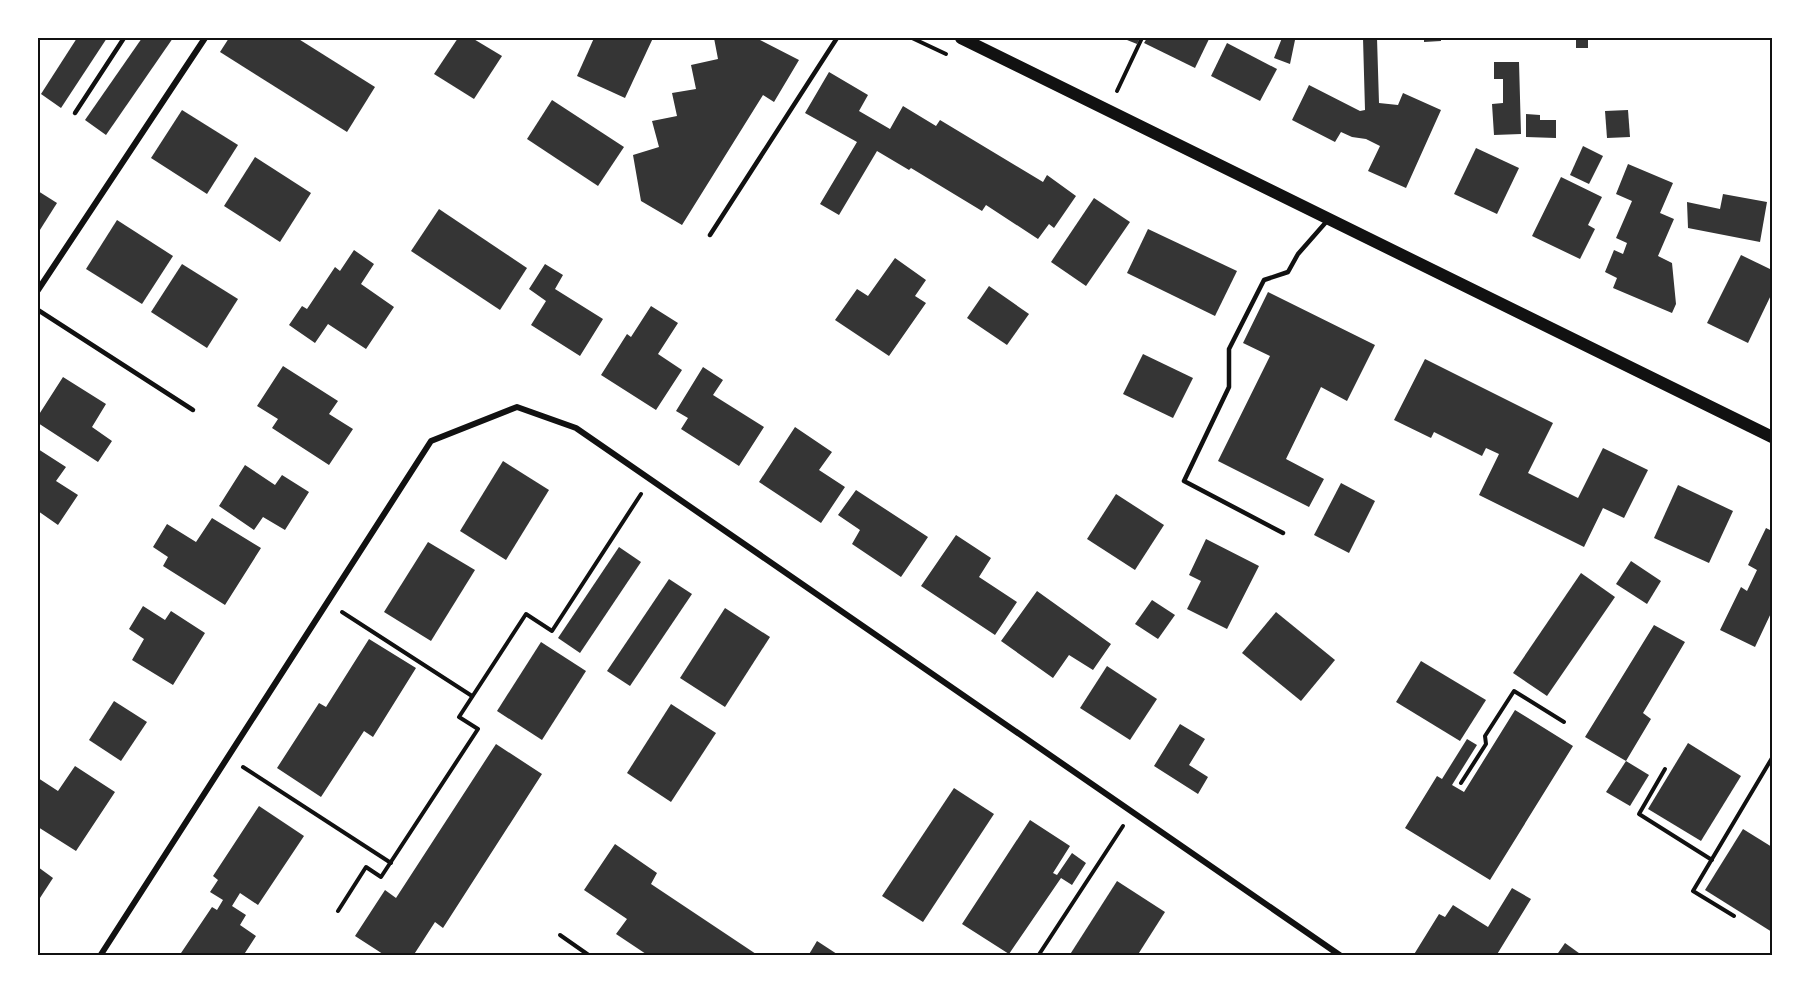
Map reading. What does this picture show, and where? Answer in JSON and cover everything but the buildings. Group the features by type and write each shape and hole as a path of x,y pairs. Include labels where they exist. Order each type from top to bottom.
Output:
{"main road":[{"path":"961,38 1773,437"}],"street":[{"path":"38,290 205,38"},
{"path":"100,956 430,441 517,406 576,428 1341,956"}],"lane":[{"path":"75,113 124,38"},
{"path":"710,235 837,38"},
{"path":"1283,533 1184,481 1229,387 1229,349 1264,280 1288,272 1298,254 1329,219"},
{"path":"38,310 193,410"}],"path":[{"path":"1108,110 1142,38"},
{"path":"338,910 366,867 381,877 478,729 459,717 526,614 552,631 651,480"},
{"path":"327,603 472,696"},
{"path":"1461,783 1486,744 1485,736 1514,692 1564,722"},
{"path":"228,756 391,863"},
{"path":"1734,916 1693,891 1773,758"},
{"path":"1665,769 1639,814 1712,860"},
{"path":"1038,956 1132,812"},
{"path":"560,935 590,956"}]}
